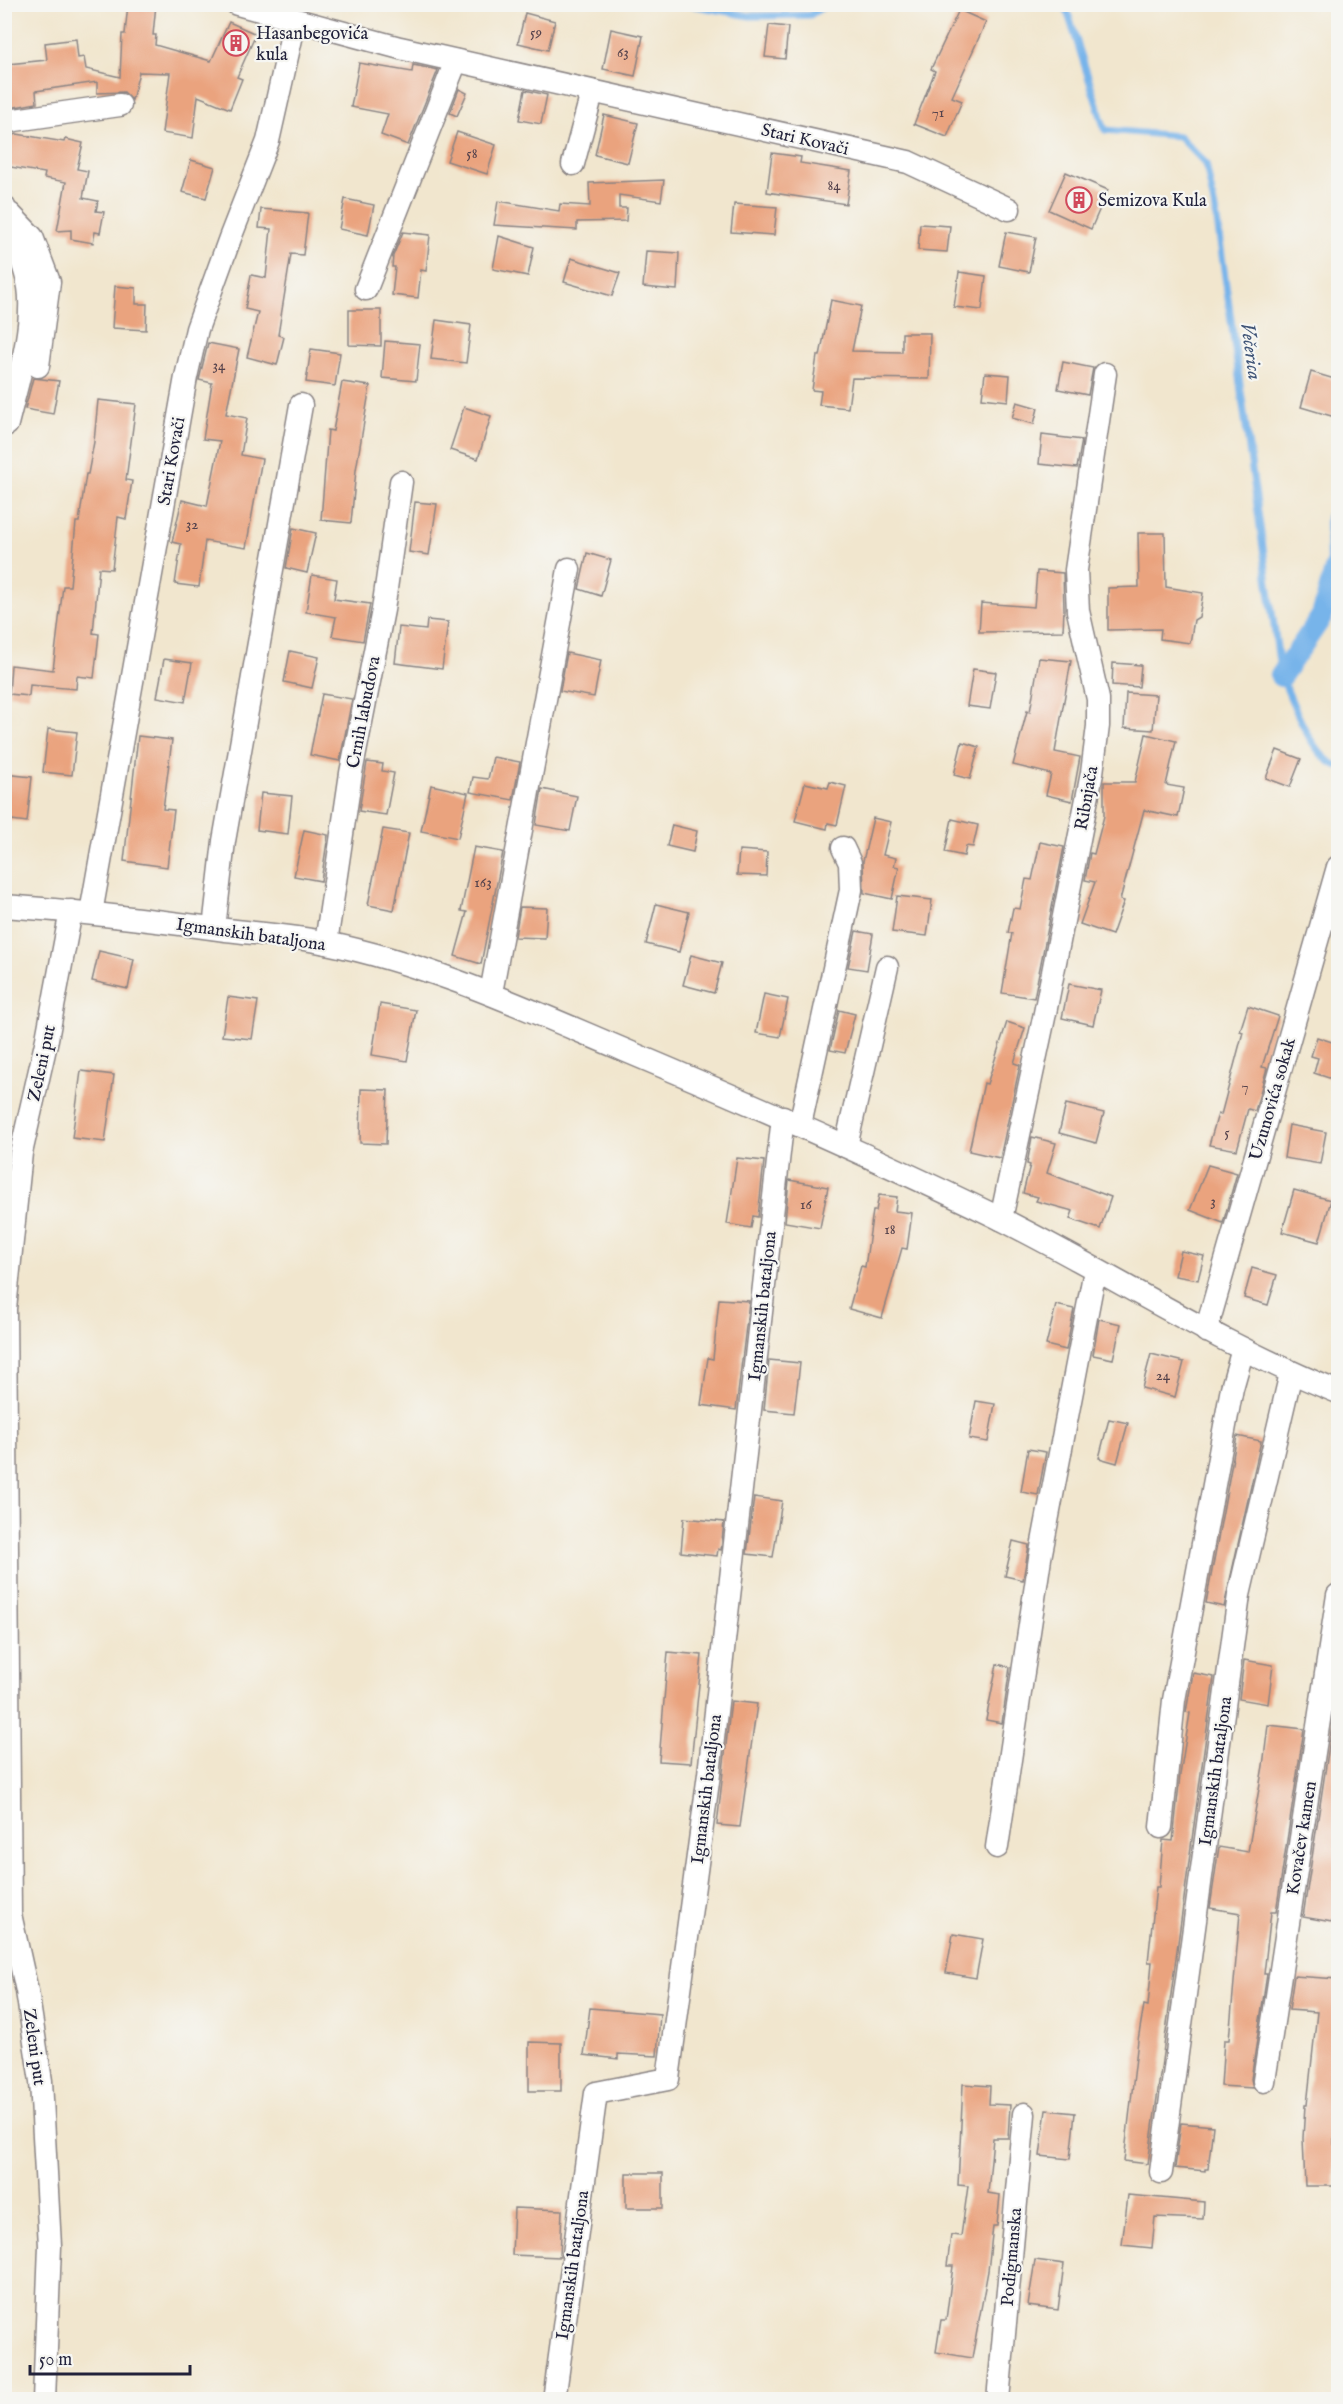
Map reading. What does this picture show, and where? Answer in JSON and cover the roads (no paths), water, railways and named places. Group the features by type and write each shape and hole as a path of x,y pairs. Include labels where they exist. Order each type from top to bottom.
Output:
{"street":[{"name":"Stari Kovači","path":"247,6 295,21 456,61 908,162 1010,209"},
{"name":"Stari Kovači","path":"81,912 186,377 201,319 268,141 295,21"},
{"path":"366,289 456,61"},
{"path":"573,164 592,93"},
{"path":"4,124 15,120 120,105"},
{"path":"5,208 32,237 49,282 38,366"},
{"path":"5,208 7,220 23,260 30,303 24,350 8,424"},
{"name":"Ribnjača","path":"1001,1220 1070,887 1092,773 1098,726 1098,699 1078,611 1076,570 1105,374"},
{"path":"214,928 226,829 301,405"},
{"name":"Crnih labudova","path":"326,943 351,773 383,610 401,482"},
{"path":"491,993 569,570"},
{"path":"792,1121 851,890 850,863 843,848"},
{"name":"Uzunovića sokak","path":"1206,1331 1338,867"},
{"name":"Igmanskih bataljona","path":"4,906 81,912 326,943 410,965 491,993 846,1146 1001,1220 1206,1331 1291,1373 1338,1392"},
{"name":"Zeleni put","path":"44,2400 50,2246 41,2081 27,1991 10,1914 5,1309 21,1153 47,1039 81,912"},
{"path":"846,1146 887,967"},
{"name":"Igmanskih bataljona","path":"554,2400 596,2093 668,2079 792,1121"},
{"path":"997,1847 1040,1558 1095,1270"},
{"path":"1161,1827 1174,1700 1186,1627 1232,1388 1243,1349"},
{"name":"Igmanskih bataljona","path":"1161,2172 1239,1595 1291,1373"},
{"name":"Kovačev kamen","path":"1264,2080 1338,1596"},
{"name":"Podigmanska","path":"998,2400 1024,2114"}],"waterway":[{"name":"Večerica","path":"332,4 344,4"},
{"name":"Večerica","path":"686,4 750,16 810,15 827,4"},
{"name":"Večerica","path":"1065,4 1105,130 1179,136 1206,164 1217,220 1281,676 1311,741 1328,761 1338,766"},
{"path":"1281,676 1322,616 1337,563 1336,519"}],"place":[{"name":"Hasanbegovića kula","path":"236,43"},
{"name":"Semizova Kula","path":"1079,200"}]}
